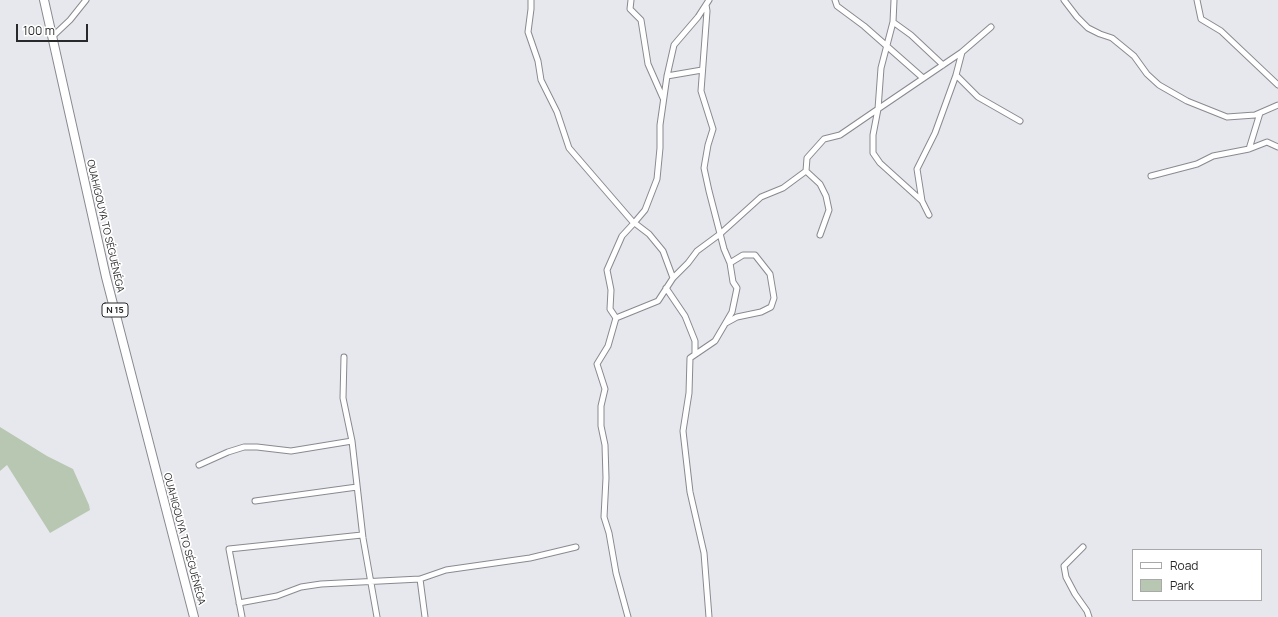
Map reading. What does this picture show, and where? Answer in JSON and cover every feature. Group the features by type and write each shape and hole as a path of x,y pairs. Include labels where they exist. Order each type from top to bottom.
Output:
{"main road":[{"name":"OUAHIGOUYA TO SÉGUÉNÉGA","path":"44,0 106,277 194,617"}],"street":[{"path":"52,37 70,20 86,0"},
{"path":"531,0 528,32 538,61 541,80 558,112 570,148 634,223 649,234 663,251 673,278"},
{"path":"631,0 630,9 641,20 648,64 663,99"},
{"path":"835,0 837,6 864,26 923,78"},
{"path":"894,0 894,22 881,68 878,109 873,135 873,153 880,163 922,201"},
{"path":"1064,0 1088,28 1112,38 1134,56 1147,74 1158,85 1186,101 1227,117 1260,114 1278,105"},
{"path":"1197,0 1201,19 1221,31 1278,85"},
{"path":"707,2 701,90 713,129 708,145 704,168 724,249 730,263 733,282 737,288 732,312 715,341 690,358 689,393 683,431 690,492 704,553 709,617"},
{"path":"628,617 616,573 610,533 604,517 606,478 605,445 601,426 601,406 605,389 597,364 608,346 616,318 610,309 611,290 607,270 622,236 645,210 657,179 663,99 674,45 698,17 707,2"},
{"path":"894,22 911,35 943,65"},
{"path":"806,171 807,158 824,139 840,135 962,52 992,26"},
{"path":"929,215 922,201 917,169 935,132 956,75 962,52"},
{"path":"667,76 702,70"},
{"path":"956,75 978,97 1020,121"},
{"path":"1249,148 1260,114"},
{"path":"1151,176 1197,164 1213,156 1249,148 1267,142 1278,147"},
{"path":"616,318 658,301 673,278 688,263 697,251 720,234 761,197 782,188 806,171"},
{"path":"806,171 820,184 826,196 830,210 820,235"},
{"path":"725,324 737,318 761,312 771,307 774,298 770,274 755,255 743,255 730,263"},
{"path":"666,288 685,316 695,341 695,354"},
{"path":"344,357 343,398 352,441 362,535 377,617"},
{"path":"199,465 228,452 244,448 257,447 291,451 352,441"},
{"path":"255,501 357,487"},
{"path":"242,617 229,549 362,535"},
{"path":"239,603 277,596 301,587 321,584 420,579 446,570 530,558 576,547"},
{"path":"1083,547 1064,566 1066,577 1075,594 1087,611 1089,617"},
{"path":"420,579 425,617"}],"green space":[{"path":"0,427 47,456 73,469 90,510 50,533 7,465 0,471"}]}
